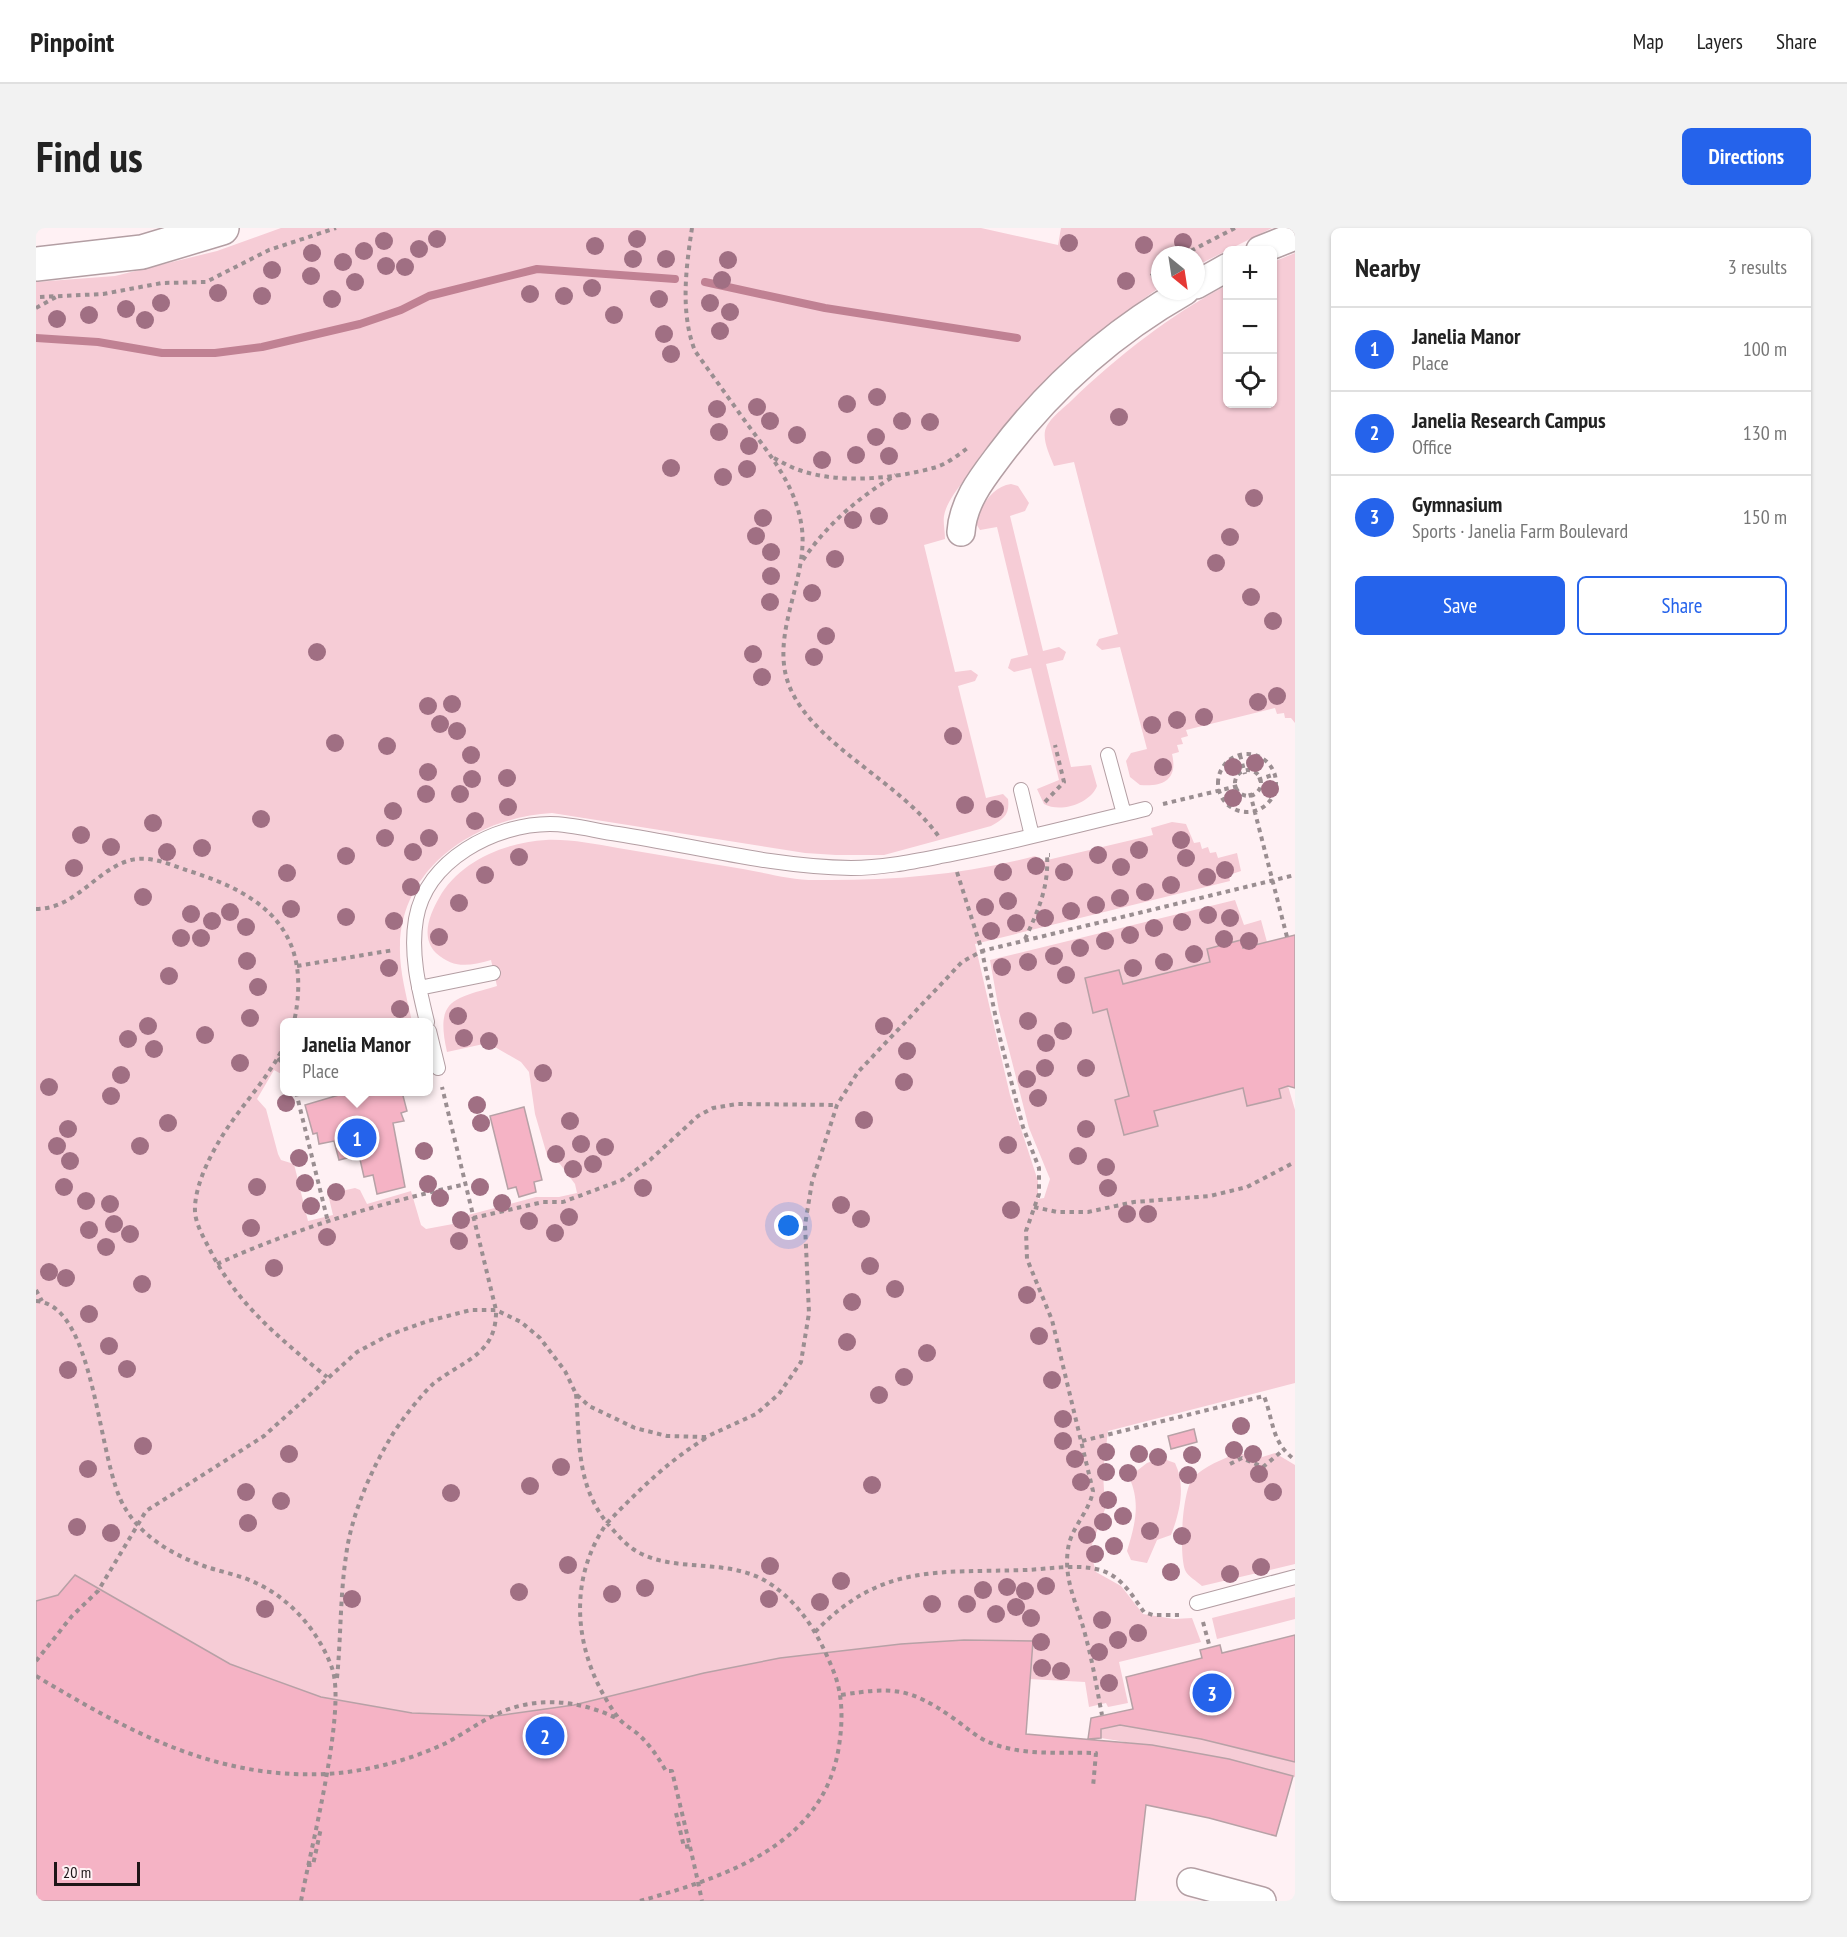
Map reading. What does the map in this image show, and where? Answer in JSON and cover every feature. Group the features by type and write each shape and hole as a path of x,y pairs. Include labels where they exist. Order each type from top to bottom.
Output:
{"main road":[{"path":"36,264 142,252 222,228"}],"street":[{"path":"1270,246 1295,236"},
{"path":"1205,280 1223,269"},
{"path":"961,532 962,513 983,476 1025,422 1078,367 1126,328 1171,300"},
{"path":"1191,1882 1262,1901"}],"lane":[{"path":"1108,755 1124,813"},
{"path":"1021,790 1032,836"},
{"path":"426,1018 419,988 414,947 416,918 424,896 439,872 485,838 550,824 816,867 887,866 951,854 1145,809"},
{"path":"419,988 493,973"},
{"path":"433,1047 438,1068"},
{"path":"1197,1603 1295,1577"}],"path":[{"path":"692,228 686,300 690,338 695,351 773,457 798,507 802,530 802,563 785,638 790,688 810,720 931,824 951,854 982,951 1014,1094 1041,1180 1026,1231 1027,1260 1052,1320 1093,1491 1090,1506 1076,1523 1068,1547 1066,1568 1068,1582 1087,1640 1101,1715"},
{"path":"1200,246 1235,228"},
{"path":"189,272 190,281"},
{"path":"36,308 57,297"},
{"path":"773,457 798,470 824,476 896,474 870,490 846,509 802,563"},
{"path":"1044,804 1064,782 1055,745"},
{"path":"1240,755 1245,772"},
{"path":"1240,755 1252,755 1266,761 1275,774 1277,783 1270,801 1255,811 1241,812 1224,801 1220,791 1220,773 1229,761 1240,755"},
{"path":"1252,771 1258,780 1259,791 1243,796 1237,786 1236,778 1245,772 1252,771"},
{"path":"1258,780 1275,774"},
{"path":"1145,809 1237,786"},
{"path":"1251,794 1287,937"},
{"path":"1024,940 1044,897 1048,874 1047,855 1059,852"},
{"path":"36,909 62,904 90,887 118,864 134,859 152,859 225,882 255,899 285,934 297,966 299,986 295,1018"},
{"path":"619,1719 596,1679 586,1652 581,1621 580,1590 586,1562 594,1543 607,1523 637,1491 678,1455 706,1437 756,1414 778,1394 801,1362 809,1313 807,1214 812,1182 837,1104 865,1065 962,962 982,951 1295,874"},
{"path":"297,966 414,947"},
{"path":"280,1054 219,1141 196,1194 195,1213 202,1234 217,1264 249,1310 327,1377"},
{"path":"336,1688 346,1554 362,1498 391,1436 432,1385 480,1353 489,1343 497,1326 496,1310 438,1068"},
{"path":"297,1096 328,1222"},
{"path":"474,1218 543,1202 563,1202 622,1180 650,1160 698,1116 713,1108 737,1104 837,1104"},
{"path":"1034,1207 1057,1212 1088,1212 1134,1203 1210,1196 1247,1187 1295,1162"},
{"path":"217,1264 282,1236 425,1193 466,1184"},
{"path":"36,1290 42,1302"},
{"path":"36,1301 63,1314 74,1329 93,1391 107,1459 123,1506 136,1525 185,1559 255,1582 279,1597 312,1628 323,1645 333,1671 337,1698 301,1901"},
{"path":"36,1661 72,1616 98,1591 147,1510 264,1436 357,1352 389,1335 471,1310 496,1310 521,1322 540,1338 565,1371 576,1394 583,1474 588,1495 621,1539 649,1557 742,1571 768,1583 792,1602 815,1632 833,1670 841,1695 838,1756 830,1783 817,1805 795,1830 756,1858 699,1883 640,1901"},
{"path":"576,1394 589,1406 635,1428 667,1436 706,1437"},
{"path":"1082,1441 1264,1396 1274,1435 1282,1451 1295,1460"},
{"path":"1230,1464 1242,1458 1263,1467 1282,1451"},
{"path":"815,1632 845,1603 893,1579 940,1572 1083,1568"},
{"path":"1202,1618 1210,1648"},
{"path":"36,1676 137,1734 197,1758 274,1773 325,1774 357,1770 413,1757 445,1744 493,1716 539,1703 566,1701 588,1706 619,1719 649,1744 666,1771 672,1770 702,1901"},
{"path":"841,1695 881,1689 900,1690 936,1707 990,1743 1027,1751 1096,1753 1093,1787"},
{"path":"676,1813 684,1847 690,1845"},
{"path":"307,1865 313,1865 321,1828"}],"shaded area":[{"path":"281,228 981,228 1058,245 1061,228 1272,228 1236,246 1223,246 1223,252 1205,262 1205,246 1151,246 1151,293 1078,351 1005,424 949,502 944,516 945,539 924,545 955,672 971,670 978,675 975,681 958,686 986,798 1003,794 1008,799 1008,809 1003,818 991,826 884,855 805,853 552,813 498,824 472,835 449,850 430,869 414,891 404,917 400,945 402,974 411,1018 280,1018 280,1073 274,1070 257,1099 266,1109 281,1160 294,1164 308,1221 333,1215 328,1194 355,1188 360,1190 367,1204 411,1191 421,1225 426,1229 469,1221 468,1215 536,1197 559,1197 577,1193 575,1184 560,1164 547,1155 535,1114 529,1072 521,1062 488,1043 447,1052 444,1021 446,1011 451,1004 469,994 497,986 491,960 462,965 449,962 436,953 428,940 428,925 432,911 448,885 471,864 500,849 515,845 546,840 573,841 806,880 926,876 981,868 1035,856 1043,861 1153,835 1151,828 1172,822 1186,824 1194,843 1200,842 1202,849 1208,847 1210,853 1216,852 1218,858 1237,853 1241,871 1229,875 1230,881 975,944 1010,1095 1038,1181 1038,1199 1044,1198 1050,1179 1029,1128 999,1011 990,960 1235,900 1244,925 1261,920 1267,942 1243,948 1241,940 1207,949 1210,962 1123,984 1119,970 1085,978 1093,1012 1107,1009 1129,1096 1154,1111 1243,1088 1248,1106 1281,1098 1279,1089 1288,1086 1295,1110 1295,1383 1108,1431 1103,1472 1105,1509 1090,1550 1096,1572 1121,1586 1143,1614 1174,1619 1192,1618 1201,1642 1119,1662 1128,1703 1108,1707 1106,1703 1089,1707 1085,1682 1029,1679 731,1901 198,1901 36,1826 36,282 115,276 217,251"},
{"path":"1295,253 1295,723 1291,718 1285,718 1284,713 1277,714 1275,708 1186,730 1188,736 1181,738 1183,744 1177,745 1179,752 1172,754 1173,770 1167,780 1156,785 1140,785 1130,777 1126,761 1131,753 1147,749 1120,647 1102,650 1096,645 1099,639 1118,634 1074,462 1054,466 1046,444 1045,431 1049,422 1057,414 1127,352 1185,309 1205,300 1205,298 1223,287 1223,408 1277,408 1277,260"},
{"path":"1011,484 1018,486 1029,503 1025,511 1010,516 1043,651 1059,647 1066,652 1063,660 1046,664 1071,767 1091,765 1097,786 1088,798 1066,807 1058,808 1044,804 1037,789 1059,780 1031,668 1014,672 1008,668 1011,659 1028,655 997,527 980,530 975,522 984,503 993,493"},
{"path":"1238,1453 1259,1458 1275,1453 1295,1465 1295,1564 1202,1586 1186,1572 1183,1562 1186,1496 1189,1485 1197,1474 1214,1463"},
{"path":"1161,1458 1175,1463 1178,1472 1181,1499 1177,1517 1171,1535 1157,1540 1147,1563 1131,1560 1127,1551 1136,1505 1129,1477 1147,1463"},
{"path":"1295,1597 1295,1619 1217,1639 1212,1618"},
{"path":"1120,1725 1201,1739 1295,1762 1295,1777 1229,1759 1101,1738 1101,1729"}],"building":[{"path":"1295,935 1295,1088 1288,1086 1279,1089 1281,1098 1247,1106 1243,1088 1154,1111 1158,1126 1124,1135 1115,1100 1129,1096 1107,1009 1093,1013 1085,978 1119,970 1123,984 1210,962 1207,949 1241,940 1243,948"},
{"path":"335,1096 403,1096 407,1111 401,1113 404,1121 393,1123 405,1187 377,1194 373,1175 364,1177 359,1155 339,1160 334,1141 319,1144 317,1133 313,1134 305,1105"},
{"path":"524,1107 542,1180 534,1182 536,1192 519,1197 516,1187 508,1189 490,1116"},
{"path":"1194,1429 1197,1442 1171,1449 1168,1436"},
{"path":"75,1575 230,1664 321,1697 412,1713 496,1716 574,1705 704,1673 780,1658 901,1644 964,1640 1033,1641 1026,1734 1152,1745 1229,1759 1293,1776 1276,1836 1209,1818 1146,1805 1135,1901 36,1901 36,1601 58,1595"},
{"path":"1295,1635 1295,1762 1201,1739 1120,1725 1101,1729 1101,1738 1088,1739 1091,1718 1133,1709 1126,1677 1202,1658 1200,1650 1220,1645 1222,1653"}],"waterway":[{"path":"36,338 98,342 162,353 215,353 262,347 360,324 401,310 429,296 537,269 675,279"},
{"path":"705,282 825,308 1017,338"}],"place":[{"name":"Janelia Manor","path":"357,1138"},
{"name":"Gymnasium","path":"1212,1693"},
{"name":"Janelia Research Campus","path":"545,1736"}]}
